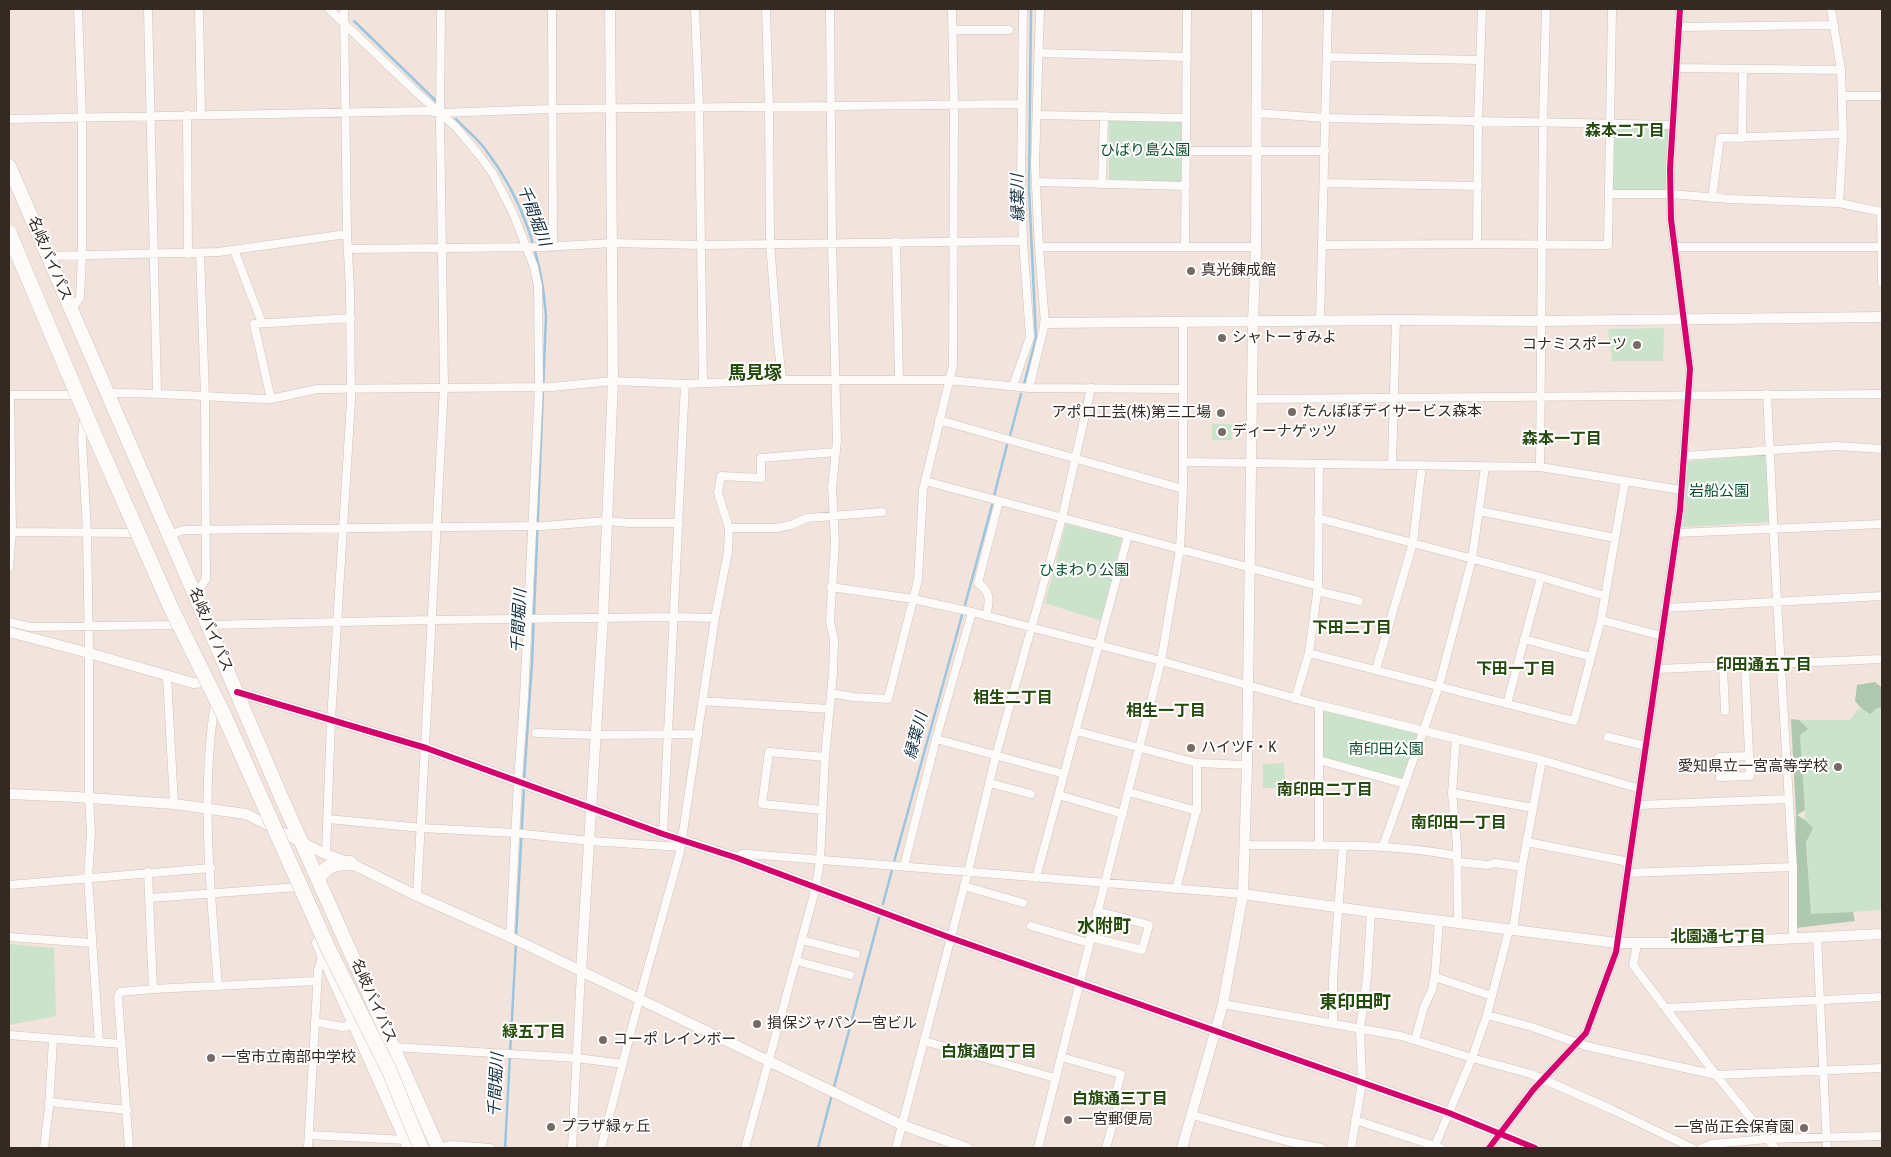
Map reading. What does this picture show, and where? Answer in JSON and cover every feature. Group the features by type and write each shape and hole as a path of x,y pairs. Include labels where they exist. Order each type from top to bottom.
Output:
{"highway":[{"name":"名岐バイパス","path":"9,166 282,799 438,1148"},
{"name":"名岐バイパス","path":"9,225 16,256 80,395 180,626 298,887 323,954 408,1144"},
{"path":"9,233 95,436 172,610 223,713 328,948 388,1070 421,1148"},
{"path":"318,879 323,872 336,863 350,863"}],"street":[{"path":"70,309 80,298 82,255 82,118 78,9"},
{"path":"148,9 157,392"},
{"path":"199,9 201,115"},
{"path":"329,9 456,127 493,174 528,247 538,286 540,386 537,526 532,620 524,698 514,939"},
{"path":"326,854 331,720 351,388 344,9"},
{"path":"417,896 444,387 440,113 441,9"},
{"path":"552,9 553,247"},
{"path":"572,1148 603,618 613,381 610,9"},
{"path":"695,9 699,107 703,383"},
{"path":"766,9 770,244 782,380"},
{"path":"745,1148 816,887 820,860 825,757 834,640 830,620 834,542 832,487 836,452 836,381 832,243 830,9"},
{"path":"831,693 853,697 888,699 918,580 921,510 925,481 953,365 954,104 952,9"},
{"path":"1013,386 1030,337 1021,183 1023,9"},
{"path":"1029,388 1046,323 1038,247 1036,182 1040,9"},
{"path":"1185,247 1187,9"},
{"path":"1182,1148 1223,1004 1243,894 1248,765 1253,321 1256,247 1257,9"},
{"path":"1320,320 1328,9"},
{"path":"1477,244 1478,121 1482,9"},
{"path":"1540,467 1543,122 1546,9"},
{"path":"1323,245 1608,245 1612,9"},
{"path":"1489,1148 1533,1090 1586,1033 1616,952 1676,533 1690,369 1674,248 1671,194 1680,9"},
{"path":"1831,9 1842,70 1840,203"},
{"path":"1678,27 1834,25"},
{"path":"952,30 1009,30"},
{"path":"1038,53 1187,57"},
{"path":"1327,57 1480,60"},
{"path":"1676,68 1842,70"},
{"path":"1742,138 1743,69"},
{"path":"1842,96 1882,96"},
{"path":"9,119 427,111 440,113 551,109 611,110 699,107 1022,104"},
{"path":"1257,113 1326,118 1673,125"},
{"path":"187,115 188,254"},
{"path":"1037,115 1186,118"},
{"path":"1102,184 1104,116"},
{"path":"1712,198 1720,138 1842,134"},
{"path":"1186,151 1325,151"},
{"path":"1036,182 1186,186"},
{"path":"1324,184 1478,186"},
{"path":"1610,194 1671,194 1712,198 1840,203 1881,212 1882,283"},
{"path":"48,256 188,254 234,250 347,234"},
{"path":"348,249 553,247 613,243 701,245 1023,241"},
{"path":"896,242 899,380"},
{"path":"1038,247 1256,247"},
{"path":"1674,248 1881,247"},
{"path":"234,250 262,324"},
{"path":"195,594 206,579 205,397 200,253"},
{"path":"1046,323 1320,320 1685,320 1882,317"},
{"path":"271,399 254,324 350,318"},
{"path":"1392,464 1396,320"},
{"path":"1038,1148 1161,661 1180,549 1183,489 1183,321"},
{"path":"108,393 157,392 205,397 271,399 317,389 551,387 613,381 686,384 782,380 949,380 1029,388 1183,389"},
{"path":"663,834 686,384"},
{"path":"896,1148 968,872 996,755 1062,518 1091,388"},
{"path":"1252,399 1688,394 1882,394"},
{"path":"1767,394 1780,664 1793,867 1793,938"},
{"path":"9,567 9,395 80,395"},
{"path":"89,416 83,424 82,439 87,532 89,628 89,798 91,832 88,878 99,1042"},
{"path":"939,420 1183,489"},
{"path":"1684,456 1836,446 1882,449"},
{"path":"601,1148 682,844 715,618 728,552 729,528 718,494 720,476 761,478 761,458 836,452"},
{"path":"1183,462 1540,467 1681,490"},
{"path":"1295,699 1309,653 1318,589 1319,464"},
{"path":"1376,669 1413,544 1422,465"},
{"path":"1383,846 1439,686 1472,559 1484,467"},
{"path":"925,481 1250,568 1358,601"},
{"path":"1309,653 1574,721 1601,620 1625,481"},
{"path":"986,616 989,596 987,590 978,583 999,501"},
{"path":"1479,511 1615,538"},
{"path":"729,528 776,528 791,525 807,518 882,512"},
{"path":"1318,518 1542,577 1605,596"},
{"path":"169,535 183,530 537,526 607,521 680,523"},
{"path":"1676,533 1882,524"},
{"path":"10,532 140,533"},
{"path":"1036,878 1128,536"},
{"path":"1507,704 1542,577"},
{"path":"831,587 913,599 972,612 1161,661 1295,699 1542,760 1640,789"},
{"path":"1666,608 1882,596"},
{"path":"904,866 936,739 972,612"},
{"path":"208,625 432,620 715,618"},
{"path":"1601,620 1662,636"},
{"path":"9,622 30,627 180,626"},
{"path":"9,632 193,683 206,682"},
{"path":"1524,639 1591,657"},
{"path":"1658,669 1882,659"},
{"path":"1745,666 1750,776 1720,777 1719,757 1749,756"},
{"path":"1723,667 1725,711"},
{"path":"167,676 174,804"},
{"path":"237,692 426,748 663,834 682,844"},
{"path":"702,701 829,709"},
{"path":"215,704 210,734 208,809 218,986"},
{"path":"1319,705 1319,846"},
{"path":"1076,731 1197,763 1248,765"},
{"path":"536,733 596,735 698,734"},
{"path":"1608,737 1646,746"},
{"path":"1456,738 1452,792 1457,859 1458,923"},
{"path":"936,739 1064,774"},
{"path":"822,810 762,804 769,752 825,757"},
{"path":"1319,760 1405,784"},
{"path":"1355,1120 1437,1147 1487,1015 1511,931 1542,760"},
{"path":"1176,889 1197,811 1197,763"},
{"path":"990,782 1031,794"},
{"path":"1128,792 1197,811"},
{"path":"1452,792 1532,808"},
{"path":"9,794 174,804 246,814 326,854 350,863 417,896 514,939 902,1125 967,1148"},
{"path":"1058,795 1123,814"},
{"path":"1638,805 1788,799"},
{"path":"328,819 422,828 519,833 590,841 682,844 738,858 951,938 1449,1112 1536,1148"},
{"path":"1526,842 1629,862"},
{"path":"1245,845 1383,846 1426,850 1488,865 1495,863 1522,868"},
{"path":"1333,1024 1333,979 1343,846"},
{"path":"738,858 742,854 748,854 1243,894 1511,931 1617,943 1637,944 1882,934"},
{"path":"1627,873 1793,867"},
{"path":"9,885 211,868"},
{"path":"148,872 153,989"},
{"path":"964,886 1023,903"},
{"path":"150,898 298,887"},
{"path":"1031,926 1142,950 1149,926 1097,911"},
{"path":"1351,1148 1362,1082 1360,1030 1368,978 1371,912"},
{"path":"1415,1040 1435,977 1439,921"},
{"path":"9,937 92,943"},
{"path":"1816,937 1828,1148"},
{"path":"802,940 856,954"},
{"path":"1637,944 1632,965 1716,1075 1775,1148"},
{"path":"308,1148 317,981 323,954"},
{"path":"796,961 850,975"},
{"path":"1435,977 1492,996"},
{"path":"129,1148 118,997 120,992 317,981"},
{"path":"1666,1008 1882,997"},
{"path":"1223,1004 1415,1040 1531,1074 1692,1148"},
{"path":"1487,1015 1614,1052 1716,1075 1882,1068"},
{"path":"315,1022 343,1027 355,1024"},
{"path":"9,1035 122,1044"},
{"path":"44,1148 53,1040"},
{"path":"924,1041 1055,1078"},
{"path":"393,1047 517,1056 577,1058 623,1064"},
{"path":"1061,1057 1121,1074 1116,1093 1120,1097 1106,1148"},
{"path":"49,1102 127,1110"},
{"path":"1192,1114 1286,1141 1319,1148"},
{"path":"309,1135 408,1144"},
{"path":"1702,1148 1712,1144 1767,1139 1882,1136"},
{"path":"438,1148 452,1145 490,1148"}],"green space":[{"name":"ひばり島公園","path":"1109,121 1181,122 1181,182 1109,180"},
{"path":"1612,126 1669,129 1667,191 1612,191"},
{"name":"コナミスポーツ","path":"1664,328 1663,361 1612,361 1608,329"},
{"name":"ディーナゲッツ","path":"1212,424 1232,424 1232,440 1212,440"},
{"name":"岩船公園","path":"1765,455 1770,522 1683,527 1688,461"},
{"name":"ひまわり公園","path":"1066,524 1122,538 1101,621 1045,603"},
{"path":"1875,682 1882,688 1882,707 1877,708 1870,714 1855,701 1857,685"},
{"name":"愛知県立一宮高等学校","path":"1882,707 1882,910 1811,915 1799,720 1850,720 1858,709"},
{"name":"南印田公園","path":"1325,711 1417,733 1403,779 1323,757 1322,713"},
{"path":"1791,719 1799,720 1808,729 1800,735 1805,810 1797,815 1813,828 1806,842 1811,914 1853,912 1855,921 1796,928 1794,926 1796,815"},
{"path":"1284,763 1285,788 1263,788 1263,764"},
{"path":"9,944 54,948 56,1016 9,1025"}],"waterway":[{"name":"縁葉川","path":"1024,384 1036,338 1029,189 1031,9"},
{"name":"千間堀川","path":"354,21 436,101"},
{"name":"千間堀川","path":"456,119 482,145 510,187 520,207 535,249 544,294 546,316 532,663 524,780"},
{"name":"縁葉川","path":"1010,436 1021,394"},
{"name":"縁葉川","path":"994,496 1007,445"},
{"name":"縁葉川","path":"965,605 992,505"},
{"name":"縁葉川","path":"894,862 962,615"},
{"name":"千間堀川","path":"516,937 524,788"},
{"name":"縁葉川","path":"883,904 892,870"},
{"name":"縁葉川","path":"834,1087 879,918"},
{"name":"千間堀川","path":"505,1148 516,943"},
{"name":"縁葉川","path":"818,1148 831,1098"}],"cycle path":[{"path":"1489,1148 1533,1090 1586,1033 1616,952 1680,510 1690,369 1671,219 1670,169 1680,9"},
{"path":"237,692 426,748 663,834 737,858 951,938 1449,1113 1535,1148"}],"place":[{"name":"真光錬成館","path":"1191,271"},
{"name":"シャトーすみよ","path":"1222,338"},
{"name":"コナミスポーツ","path":"1637,345"},
{"name":"たんぽぽデイサービス森本","path":"1292,412"},
{"name":"アポロ工芸(株)第三工場","path":"1221,413"},
{"name":"ディーナゲッツ","path":"1222,432"},
{"name":"ハイツF・K","path":"1191,748"},
{"name":"愛知県立一宮高等学校","path":"1838,767"},
{"name":"損保ジャパン一宮ビル","path":"757,1024"},
{"name":"コーポ レインボー","path":"603,1040"},
{"name":"一宮市立南部中学校","path":"211,1058"},
{"name":"一宮郵便局","path":"1068,1120"},
{"name":"プラザ緑ヶ丘","path":"551,1127"},
{"name":"一宮尚正会保育園","path":"1804,1128"}],"district":[{"name":"森本二丁目","path":"1625,132"},
{"name":"馬見塚","path":"755,374"},
{"name":"森本一丁目","path":"1562,440"},
{"name":"下田二丁目","path":"1352,629"},
{"name":"印田通五丁目","path":"1764,666"},
{"name":"下田一丁目","path":"1516,670"},
{"name":"相生二丁目","path":"1013,699"},
{"name":"相生一丁目","path":"1166,712"},
{"name":"南印田二丁目","path":"1325,791"},
{"name":"南印田一丁目","path":"1459,824"},
{"name":"水附町","path":"1104,927"},
{"name":"北園通七丁目","path":"1718,938"},
{"name":"東印田町","path":"1355,1003"},
{"name":"緑五丁目","path":"534,1033"},
{"name":"白旗通四丁目","path":"989,1053"},
{"name":"白旗通三丁目","path":"1120,1100"}]}
